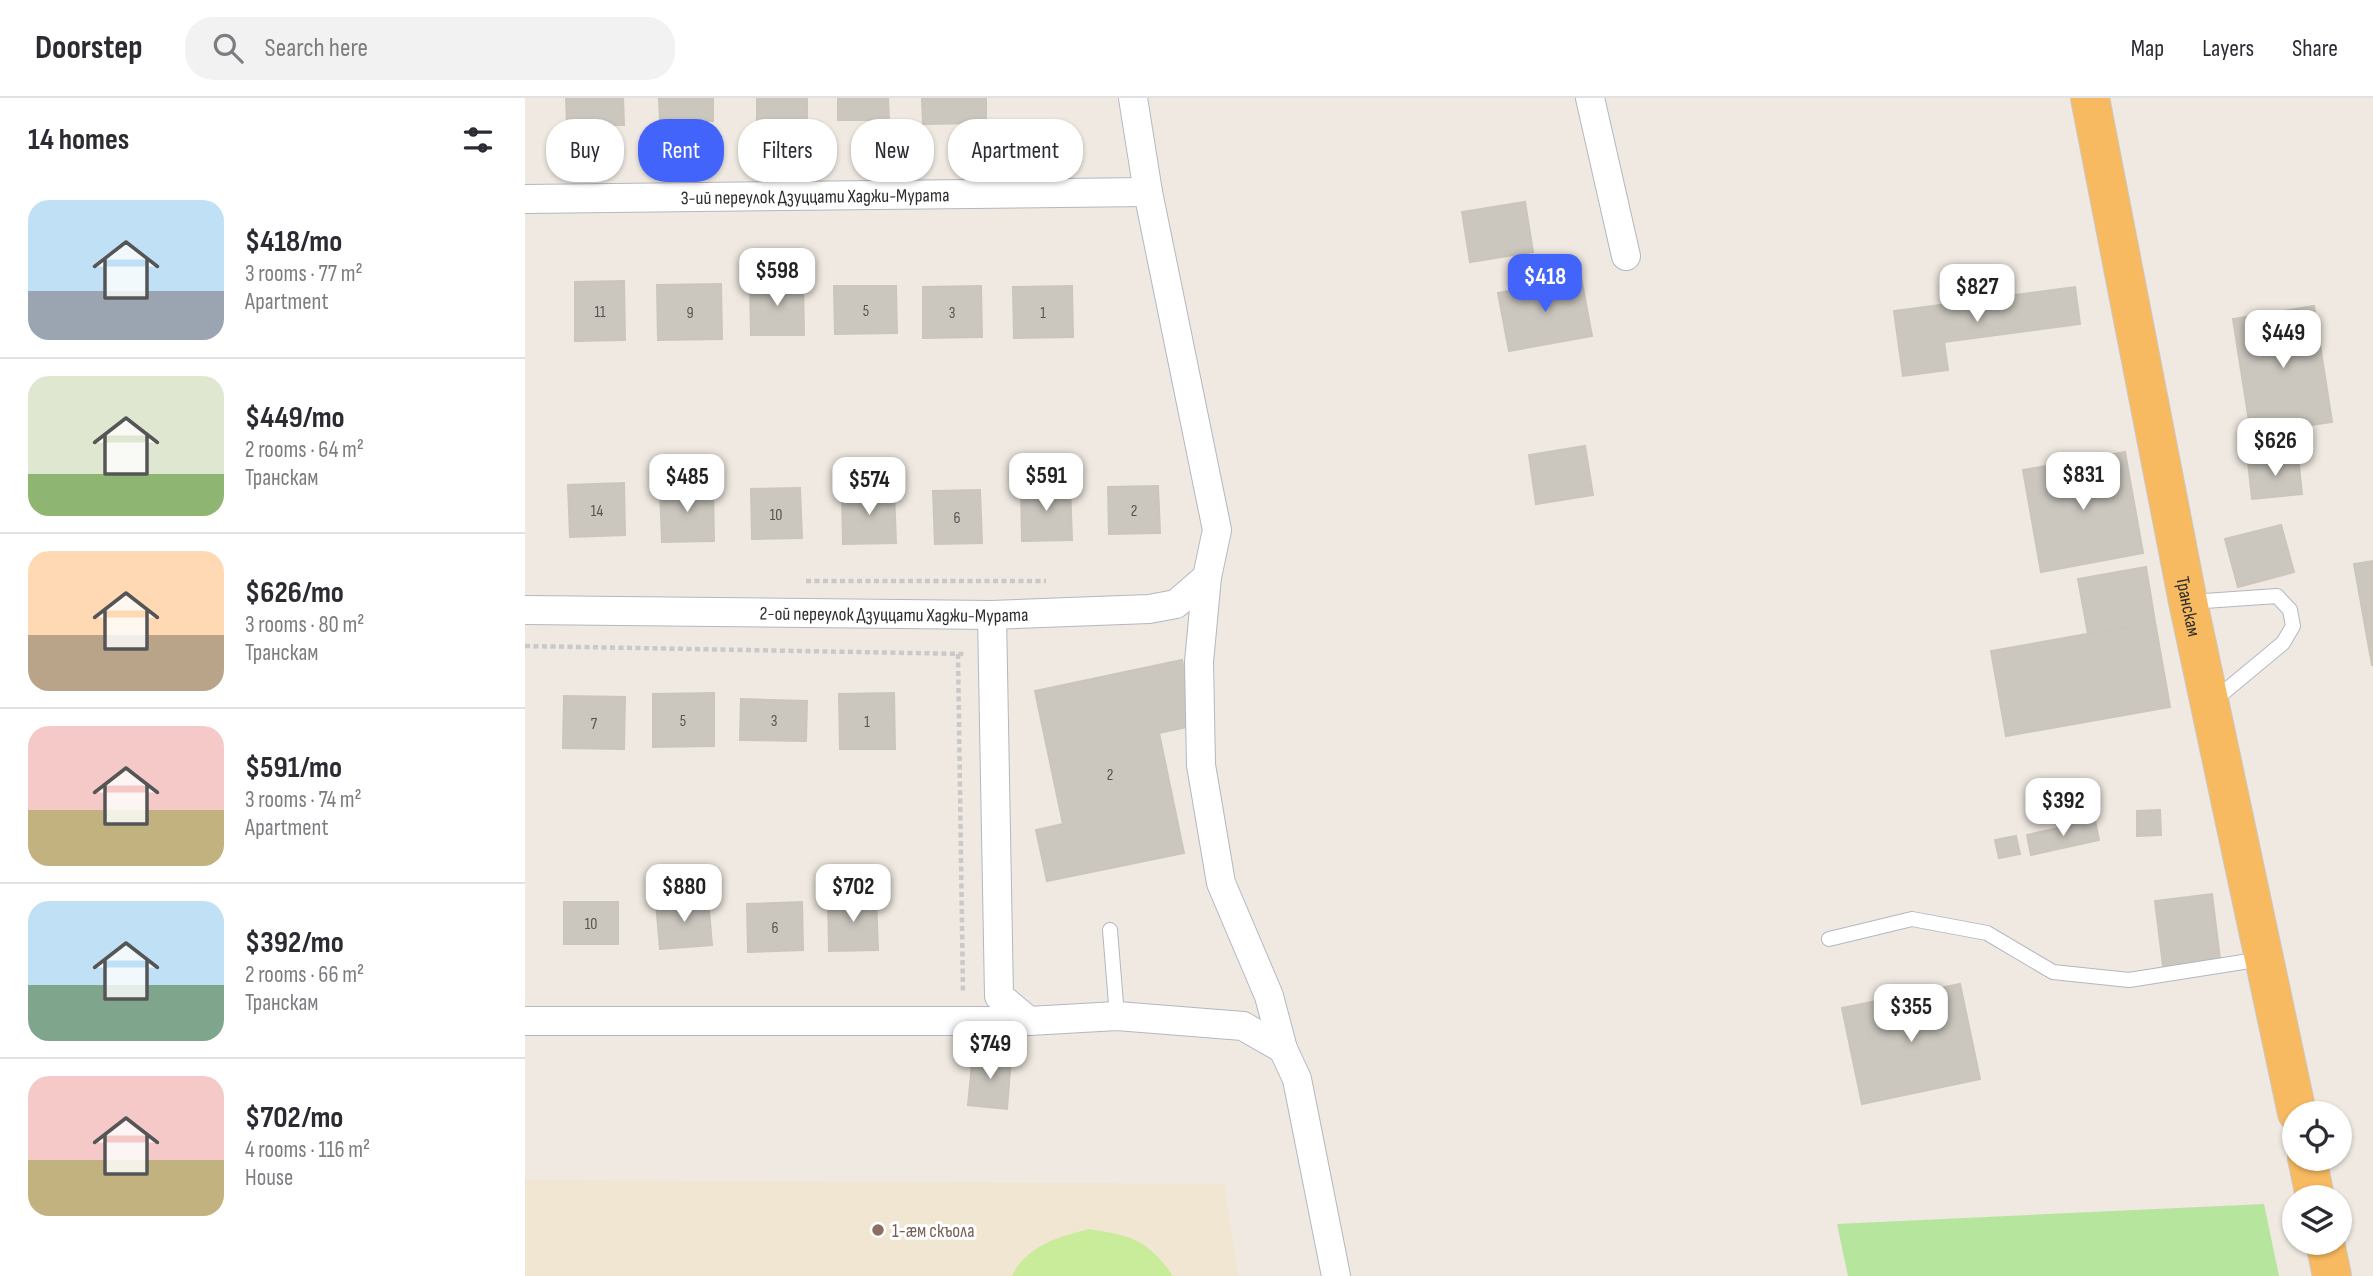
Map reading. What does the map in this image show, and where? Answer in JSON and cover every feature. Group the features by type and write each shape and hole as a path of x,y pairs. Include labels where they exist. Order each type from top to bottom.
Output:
{"highway":[{"name":"Транскам","path":"2090,98 2188,602 2294,1101"},
{"path":"2328,1255 2332,1276"}],"street":[{"path":"1133,98 1148,192 1217,530 1207,577 1199,662 1201,765 1221,883 1269,996 1283,1049 1297,1079 1336,1276"},
{"path":"1590,98 1626,256"},
{"name":"3-ий переулок Дзуццати Хаджи-Мурата","path":"525,199 1148,192"},
{"name":"2-ой переулок Дзуццати Хаджи-Мурата","path":"525,610 992,615 1149,609 1176,604 1207,577"},
{"path":"992,615 999,996 1029,1021"},
{"path":"525,1021 1029,1021 1117,1016 1243,1026 1283,1049"}],"lane":[{"path":"2188,602 2277,596 2290,610 2293,626 2283,643 2210,704"},
{"path":"1829,939 1912,919 1987,933 2053,972 2129,981 2263,958"},
{"path":"1110,930 1117,1016"}],"path":[{"path":"801,581 1050,581"},
{"path":"525,646 994,654"},
{"path":"958,654 963,997"}],"shaded area":[{"name":"1-æм скъола","path":"525,1180 1224,1184 1239,1276 525,1276"}],"green space":[{"path":"2264,1204 2279,1276 1848,1276 1837,1224"},
{"path":"1089,1229 1137,1241 1155,1254 1173,1276 1012,1276 1034,1250 1055,1239"}],"building":[{"path":"566,98 623,98 624,119 567,119"},
{"path":"659,98 713,98 713,119 660,119"},
{"path":"757,98 807,98 807,119 757,119"},
{"path":"838,98 888,98 889,119 838,120"},
{"path":"922,98 986,98 986,119 948,119 948,124 934,124 934,119 923,119"},
{"path":"1525,202 1533,252 1470,262 1462,212"},
{"path":"1581,277 1592,336 1509,351 1498,293"},
{"path":"803,280 804,335 751,335 750,281"},
{"path":"624,281 625,340 575,341 575,282"},
{"path":"721,284 722,339 658,340 657,285"},
{"path":"834,286 896,286 897,333 835,334"},
{"path":"981,286 982,337 923,338 923,287"},
{"path":"1072,286 1073,337 1014,338 1013,287"},
{"path":"2075,287 2080,324 1944,342 1948,370 1903,376 1894,311"},
{"path":"2314,306 2332,422 2251,434 2233,319"},
{"path":"1585,446 1593,495 1536,504 1529,455"},
{"path":"2125,452 2143,553 2041,572 2023,470"},
{"path":"2298,456 2302,494 2252,499 2248,462"},
{"path":"624,483 625,535 570,537 568,485"},
{"path":"1070,485 1072,540 1022,541 1021,486"},
{"path":"713,486 714,541 662,542 660,487"},
{"path":"1158,486 1160,533 1109,534 1108,487"},
{"path":"800,488 802,538 752,539 751,489"},
{"path":"894,490 896,543 843,544 842,492"},
{"path":"980,490 982,543 935,544 933,491"},
{"path":"2281,525 2294,572 2238,587 2225,539"},
{"path":"2373,561 2373,665 2372,665 2354,564"},
{"path":"2146,567 2155,622 2088,634 2078,579"},
{"path":"2155,622 2170,707 2006,736 1991,651"},
{"path":"1182,660 1196,725 1159,733 1184,853 1047,881 1036,830 1063,824 1035,691"},
{"path":"714,693 714,746 653,747 653,694"},
{"path":"894,693 895,749 840,749 839,694"},
{"path":"564,696 625,697 624,749 563,748"},
{"path":"741,699 807,701 806,741 740,740"},
{"path":"2160,810 2161,835 2137,836 2137,811"},
{"path":"2095,820 2099,840 2031,855 2027,835"},
{"path":"2016,836 2020,854 1999,858 1995,840"},
{"path":"2212,894 2220,959 2163,966 2155,901"},
{"path":"876,897 878,950 829,951 828,898"},
{"path":"708,898 712,945 660,949 656,903"},
{"path":"564,902 618,902 618,944 564,944"},
{"path":"802,902 803,950 748,952 747,904"},
{"path":"1960,984 1980,1079 1862,1104 1842,1008"},
{"path":"973,1054 1011,1057 1007,1109 968,1105"}],"place":[{"name":"1-æм скъола","path":"878,1230"}]}
